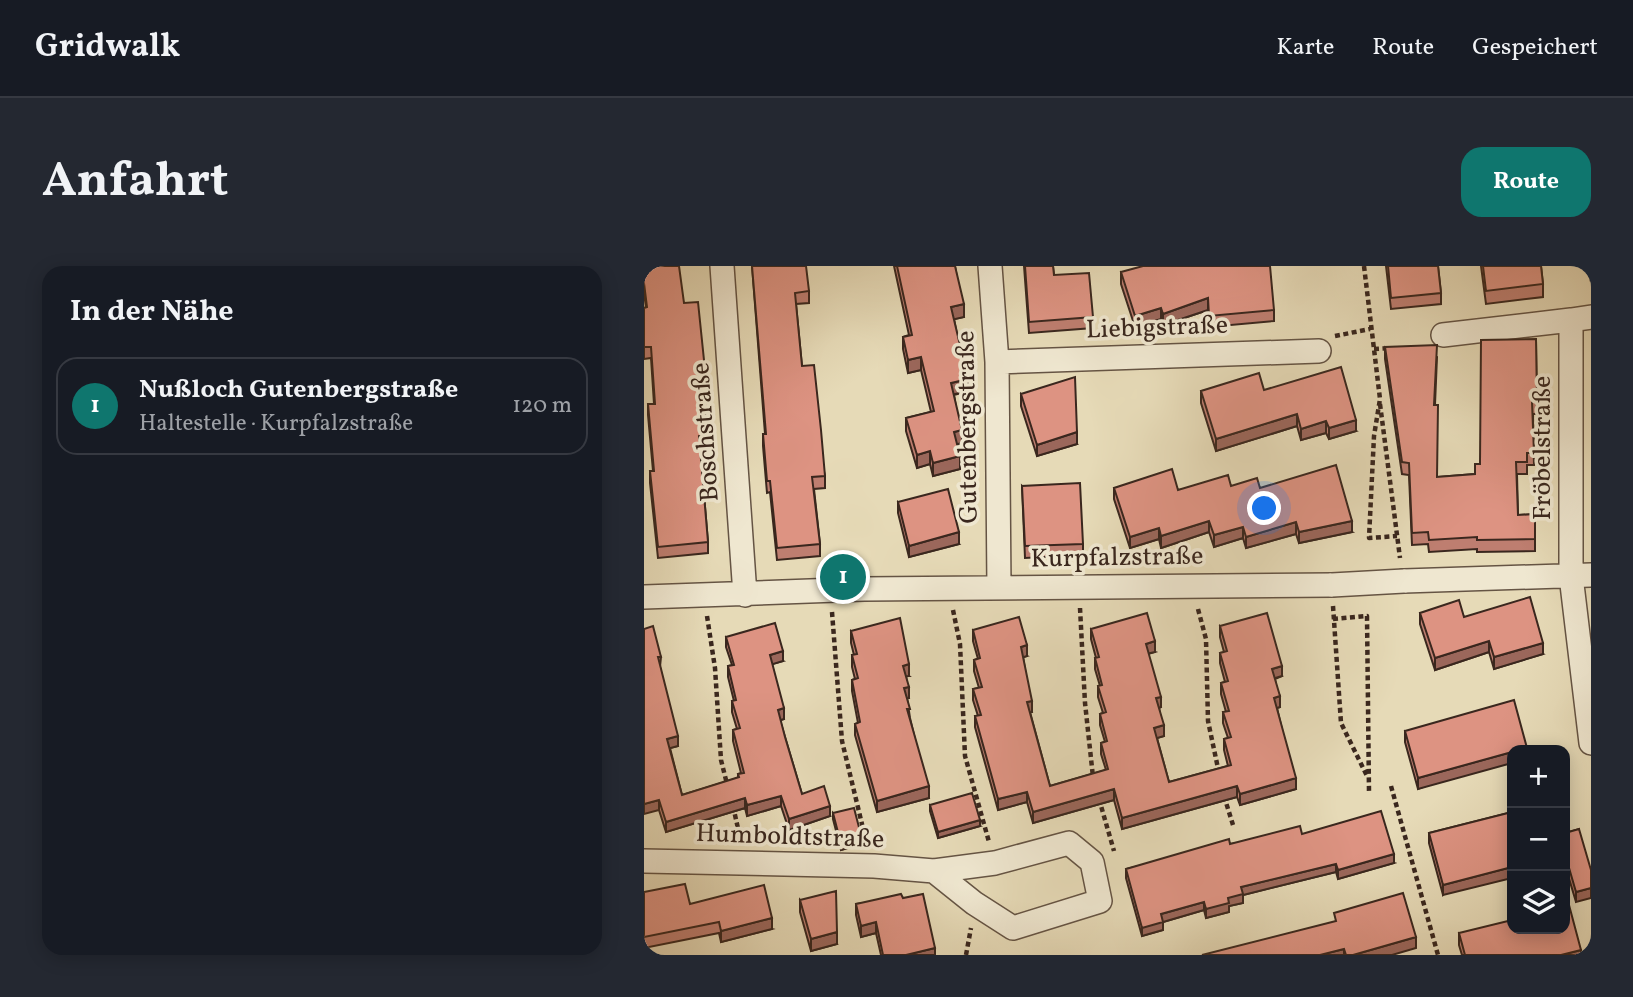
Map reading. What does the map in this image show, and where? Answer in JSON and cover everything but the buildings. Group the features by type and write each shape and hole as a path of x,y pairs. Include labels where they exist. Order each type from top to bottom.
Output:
{"street":[{"name":"Boschstraße","path":"722,266 745,595"},
{"name":"Gutenbergstraße","path":"990,266 997,362 999,588"},
{"name":"Fröbelstraße","path":"1443,335 1581,318 1581,576 1591,743"},
{"name":"Liebigstraße","path":"997,362 1319,351"},
{"name":"Kurpfalzstraße","path":"644,597 830,591 1079,589 1191,584 1332,585 1581,576"},
{"name":"Humboldtstraße","path":"644,861 874,866 934,871 996,863 1069,844 1092,862 1100,901 1013,928 974,903 934,871"}],"path":[{"path":"1364,266 1404,581"},
{"path":"1319,351 1337,333 1370,329"},
{"path":"1374,349 1398,348"},
{"path":"1380,399 1374,436 1368,538 1397,536"},
{"path":"1191,584 1206,639 1208,721 1221,782"},
{"path":"1332,585 1341,723 1367,777"},
{"path":"1079,589 1089,755 1115,855"},
{"path":"951,590 960,644 965,756 981,816"},
{"path":"830,591 842,741 863,833"},
{"path":"705,597 715,667 721,760 729,794"},
{"path":"1333,619 1367,616 1368,792"},
{"path":"1391,786 1438,955"},
{"path":"1223,794 1233,825"},
{"path":"732,802 737,820"}],"place":[{"name":"Nußloch Gutenbergstraße","path":"843,577"}]}
